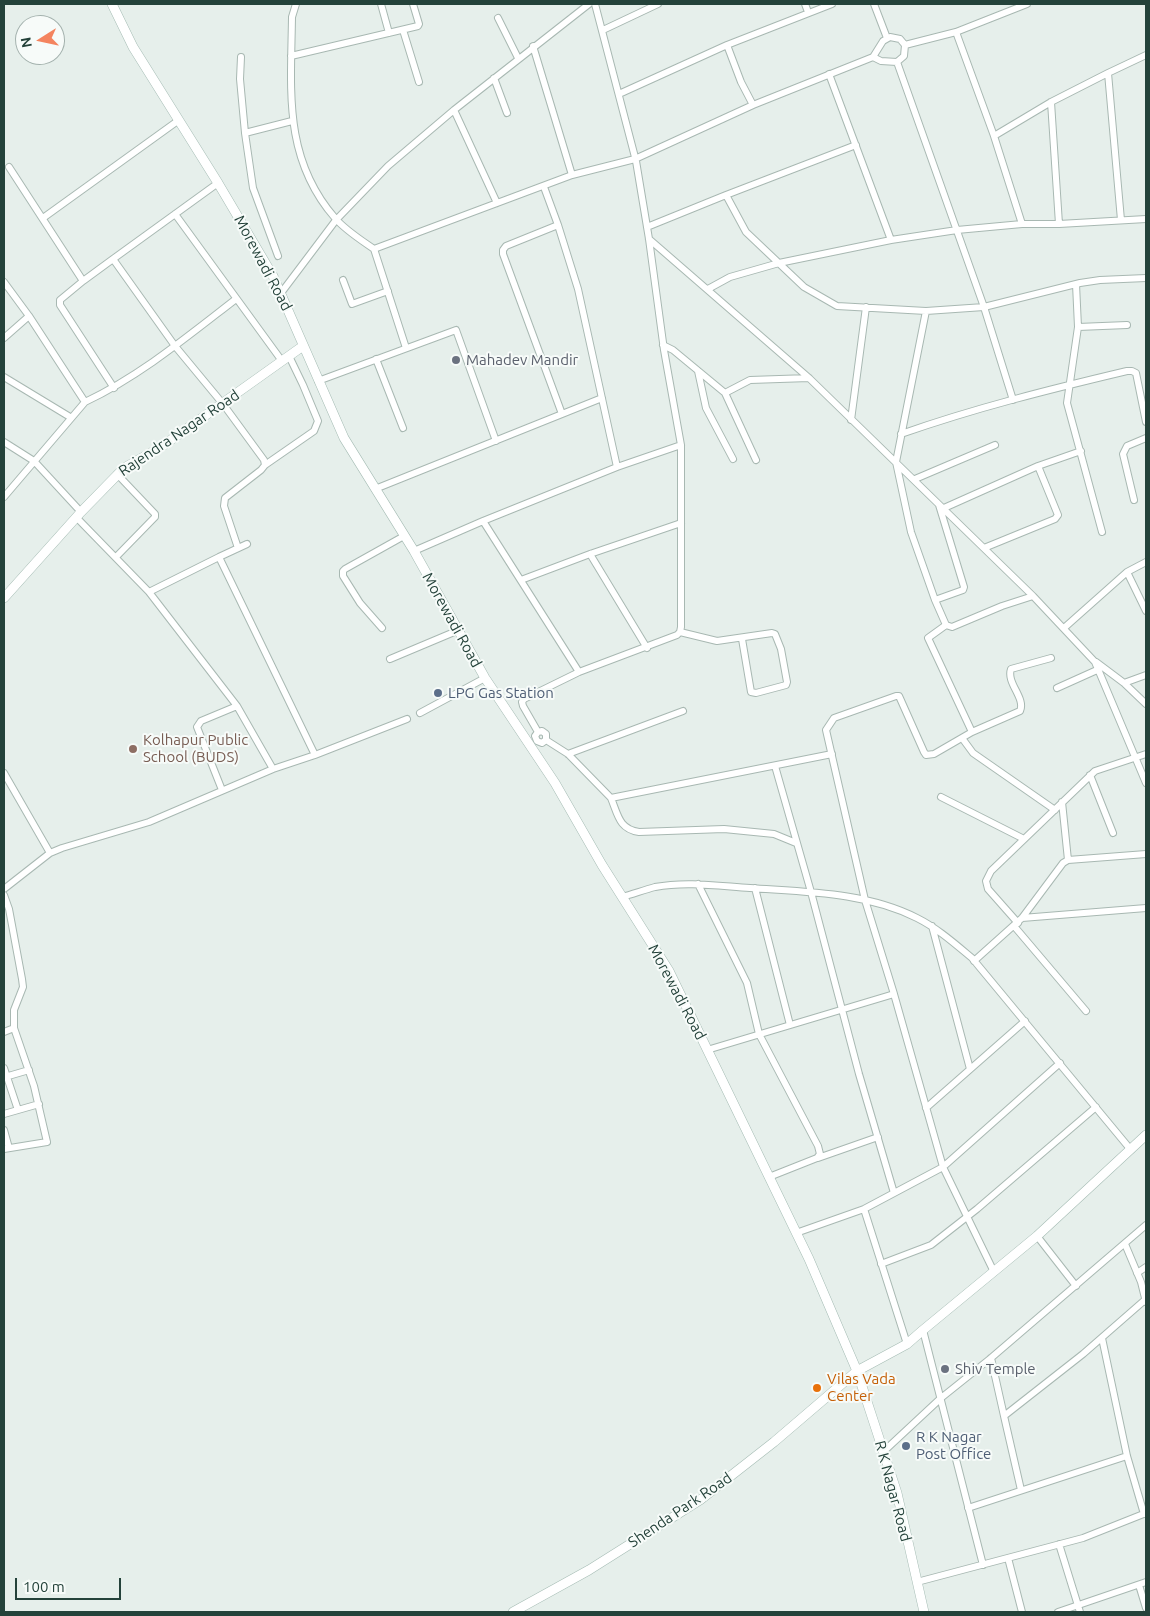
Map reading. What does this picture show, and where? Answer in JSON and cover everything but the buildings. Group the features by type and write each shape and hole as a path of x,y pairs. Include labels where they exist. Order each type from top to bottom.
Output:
{"main road":[{"name":"Morewadi Road","path":"112,4 133,46 273,276 344,438 414,551 485,678 534,744 575,819 669,971 796,1233 857,1371"},
{"name":"Rajendra Nagar Road","path":"4,598 124,468 161,448 303,346"},
{"name":"Shenda Park Road","path":"513,1612 589,1570 700,1500 774,1442 857,1371 907,1344 1037,1236 1146,1134"},
{"name":"R K Nagar Road","path":"857,1371 897,1494 924,1612"}],"street":[{"path":"296,4 292,18 292,121 308,179 336,220 374,249 406,348"},
{"path":"381,4 389,33"},
{"path":"291,56 414,28 419,24 413,4"},
{"path":"281,293 336,220 388,166 518,58 589,4"},
{"path":"595,4 635,158 681,445 680,632"},
{"path":"603,30 658,4"},
{"path":"805,4 808,12"},
{"path":"619,94 727,46 832,4"},
{"path":"874,4 887,38"},
{"path":"905,45 956,32 1027,4"},
{"path":"498,18 518,58"},
{"path":"403,30 419,82"},
{"path":"956,32 994,136 1022,224"},
{"path":"873,57 881,61 897,62 904,56 905,45 903,42 896,38 887,38"},
{"path":"374,249 572,176 635,158 753,105 873,57 887,38"},
{"path":"533,46 572,176"},
{"path":"727,46 741,82 753,105"},
{"path":"994,136 1050,102 1146,55"},
{"path":"241,57 240,79 253,188 278,256"},
{"path":"897,62 984,308 1013,400"},
{"path":"1108,73 1121,220"},
{"path":"830,74 891,240"},
{"path":"494,78 507,113"},
{"path":"1050,102 1059,224"},
{"path":"454,110 497,204"},
{"path":"43,218 179,120"},
{"path":"245,133 292,121"},
{"path":"647,227 856,145"},
{"path":"8,167 83,281"},
{"path":"114,388 60,305 60,300 83,281 218,183"},
{"path":"544,187 578,289 617,467"},
{"path":"726,195 746,232 804,287 837,306 926,311 984,308 1076,284 1100,280 1146,278"},
{"path":"175,214 236,299 285,358 303,385 318,422 314,431 265,465 225,498 224,501 238,548"},
{"path":"708,289 730,277 779,263 891,240 957,230 1022,224 1146,219"},
{"path":"558,225 506,246 503,254 562,414"},
{"path":"649,239 810,378 851,420 915,479 1064,628 1095,662 1124,683 1146,704"},
{"path":"113,259 175,346 223,404 264,460 265,465"},
{"path":"343,280 352,304 388,291"},
{"path":"4,282 29,316 85,402"},
{"path":"1076,284 1078,327 1067,404 1102,532"},
{"path":"4,497 70,417 85,402 114,388 175,346 236,299"},
{"path":"851,420 866,307"},
{"path":"926,311 896,462 911,532 935,600 946,625 952,628 1002,606 1032,596"},
{"path":"4,338 29,316"},
{"path":"1078,327 1126,325"},
{"path":"318,381 456,330 496,441"},
{"path":"664,345 725,393 756,460"},
{"path":"376,359 402,428"},
{"path":"698,370 706,408 733,459"},
{"path":"901,434 943,419 1070,384 1127,371 1132,371 1136,374 1145,402 1146,422"},
{"path":"4,377 70,417"},
{"path":"725,393 750,380 810,378"},
{"path":"375,489 602,398"},
{"path":"1134,500 1123,454 1127,446 1146,438"},
{"path":"4,442 34,461 79,515 149,592 237,706 273,769"},
{"path":"414,551 484,520 617,467 681,445"},
{"path":"915,479 995,445"},
{"path":"941,505 1081,451"},
{"path":"984,548 1055,519 1058,515 1038,466"},
{"path":"116,557 156,517 117,474"},
{"path":"935,600 963,590 964,587 941,505"},
{"path":"484,520 579,672"},
{"path":"521,580 681,523"},
{"path":"382,628 360,603 343,576 343,572 345,569 404,536"},
{"path":"149,592 247,544"},
{"path":"590,554 647,648"},
{"path":"219,557 316,755"},
{"path":"1064,628 1127,572 1146,562"},
{"path":"1127,572 1146,611"},
{"path":"946,625 928,638 972,732"},
{"path":"390,659 459,630"},
{"path":"680,632 718,641 775,634 781,649 786,684 756,693 752,692 742,639"},
{"path":"538,732 523,706 522,702 524,699 579,672 647,648 680,632"},
{"path":"994,1272 943,1167 865,900 826,730 834,718 899,696 926,755 934,754 972,732 1020,711 1021,704 1010,679 1009,673 1011,669 1051,658"},
{"path":"1095,662 1146,783"},
{"path":"1057,688 1098,670"},
{"path":"1124,683 1146,674"},
{"path":"420,713 485,678"},
{"path":"222,790 198,727 201,721 237,706"},
{"path":"568,754 683,711"},
{"path":"4,889 50,853 72,844 149,822 273,769 316,755 407,719"},
{"path":"538,732 545,732 546,740"},
{"path":"538,732 534,744 546,740"},
{"path":"962,738 973,753 1055,810"},
{"path":"546,740 568,754 611,798 622,824 629,830 639,832 724,829 774,834 796,843"},
{"path":"611,798 832,754"},
{"path":"1086,1011 1018,922 988,889 986,881 991,871 1090,775 1102,768 1146,754"},
{"path":"775,766 894,1193"},
{"path":"4,773 50,853"},
{"path":"1090,775 1113,833"},
{"path":"941,797 1024,839"},
{"path":"1062,802 1068,860"},
{"path":"974,961 1018,922 1063,863 1068,860 1146,854"},
{"path":"622,897 656,887 698,884 755,888 811,892 865,900 916,918 941,932 974,961 1131,1150"},
{"path":"698,884 747,983 759,1034 818,1146 820,1154 817,1158"},
{"path":"755,888 790,1025"},
{"path":"4,895 9,909 23,987 14,1010 14,1028 39,1104 47,1142 6,1149 4,1130"},
{"path":"1018,922 1146,908"},
{"path":"932,926 970,1069"},
{"path":"707,1050 894,994"},
{"path":"926,1108 1025,1021"},
{"path":"4,1032 14,1028"},
{"path":"796,1233 864,1209 943,1167 1060,1063"},
{"path":"4,1068 5,1076 18,1110"},
{"path":"5,1076 29,1070"},
{"path":"4,1114 39,1104"},
{"path":"881,1264 931,1245 1096,1107"},
{"path":"769,1176 878,1137"},
{"path":"864,1209 907,1344"},
{"path":"883,1452 941,1398 1146,1225"},
{"path":"1037,1236 1076,1286"},
{"path":"1004,1416 1146,1301 1125,1244"},
{"path":"1137,1273 1146,1268"},
{"path":"923,1330 982,1565"},
{"path":"917,1582 1082,1538 1145,1513 1127,1456 1102,1338"},
{"path":"990,1358 1021,1490"},
{"path":"968,1508 1127,1456"},
{"path":"1059,1544 1079,1610"},
{"path":"1008,1558 1022,1612"},
{"path":"1058,1612 1079,1610 1143,1584 1146,1608"}],"place":[{"name":"Mahadev Mandir","path":"456,360"},
{"name":"LPG Gas Station","path":"438,693"},
{"name":"Kolhapur Public School (BUDS)","path":"133,749"},
{"name":"Shiv Temple","path":"945,1369"},
{"name":"Vilas Vada Center","path":"817,1388"},
{"name":"R K Nagar Post Office","path":"906,1446"}]}
